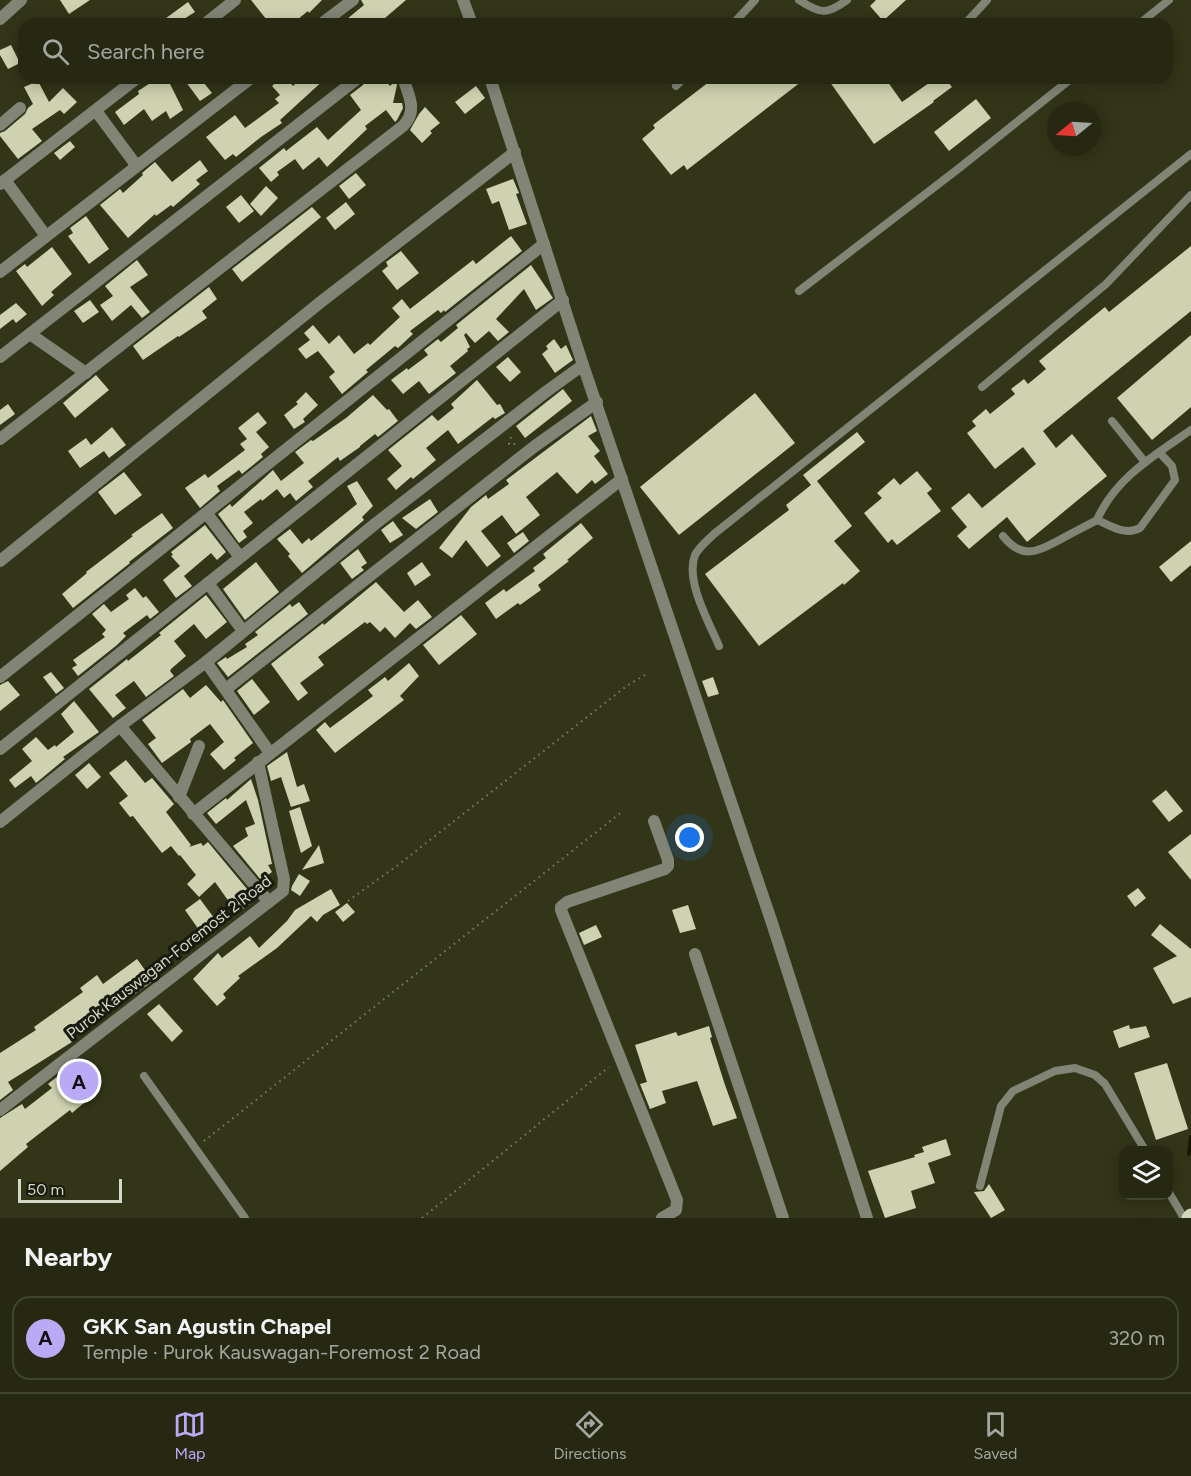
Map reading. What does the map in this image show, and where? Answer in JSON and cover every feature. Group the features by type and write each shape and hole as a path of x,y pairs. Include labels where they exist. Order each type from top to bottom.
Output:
{"street":[{"path":"0,19 21,0"},
{"path":"212,18 235,0"},
{"path":"329,18 353,0"},
{"path":"463,0 469,18"},
{"path":"46,236 2,182 130,84"},
{"path":"0,272 243,84"},
{"path":"0,357 350,84"},
{"path":"0,439 403,126 410,119 412,112 405,84"},
{"path":"492,84 772,923 867,1218"},
{"path":"0,124 20,108"},
{"path":"96,111 136,165"},
{"path":"0,561 322,301 515,152"},
{"path":"0,677 544,244"},
{"path":"0,749 563,300"},
{"path":"30,334 86,373"},
{"path":"0,822 120,726 206,663 375,524 584,365"},
{"path":"226,689 535,446 597,402"},
{"path":"193,814 622,479"},
{"path":"207,514 240,557"},
{"path":"208,583 243,631"},
{"path":"206,663 270,753"},
{"path":"120,726 269,902"},
{"path":"179,797 199,746"},
{"name":"Purok Kauswagan-Foremost 2 Road","path":"0,1110 283,891 285,886 258,762"},
{"path":"654,821 668,866 567,902 561,907 677,1200 676,1210 662,1218"},
{"path":"695,954 783,1218"}],"lane":[{"path":"738,18 755,0"},
{"path":"799,0 820,11 828,12 848,0"},
{"path":"970,18 987,0"},
{"path":"1146,18 1169,0"},
{"path":"799,291 1064,84"},
{"path":"719,646 696,591 692,568 696,553 714,534 1191,154"},
{"path":"982,387 1106,284 1191,195"},
{"path":"1112,421 1145,462"},
{"path":"1003,536 1017,549 1039,551 1097,520 1105,504 1120,484 1145,462 1191,430"},
{"path":"1097,520 1125,532 1132,532 1140,528 1175,480 1172,466 1159,452"},
{"path":"981,1186 1001,1106 1013,1091 1055,1071 1075,1068 1095,1075 1106,1084 1143,1146"},
{"path":"144,1076 245,1218"},
{"path":"1173,1199 1184,1218"}],"path":[{"path":"514,418 509,444 535,446"},
{"path":"348,901 645,675"},
{"path":"195,1149 623,811"},
{"path":"422,1218 620,1058"}],"building":[{"path":"60,0 90,0 69,14"},
{"path":"251,0 322,0 309,13 308,11 299,18 265,18"},
{"path":"361,0 406,0 385,18 348,18 364,5"},
{"path":"876,0 906,0 886,18 880,18 870,6"},
{"path":"188,2 195,12 186,18 166,18"},
{"path":"11,45 18,64 8,69 0,55 0,50"},
{"path":"40,84 49,102 63,88 77,102 64,114 60,110 32,129 42,141 18,159 0,133 25,114 33,104 24,87"},
{"path":"149,84 170,84 183,110 170,119 166,111 152,121 144,109 124,125 115,112 139,94 138,91"},
{"path":"187,84 205,84 212,93 200,101"},
{"path":"274,84 291,84 293,86 295,84 319,84 280,120 282,123 236,157 233,154 225,160 206,137 235,115 245,128 279,103 275,99 280,95 272,86"},
{"path":"388,84 390,86 396,84 393,103 402,103 403,108 397,120 395,122 386,110 365,126 367,129 327,167 319,157 303,170 295,159 277,172 279,175 271,182 259,168 284,148 286,151 317,127 328,140 361,110 350,95 363,85"},
{"path":"706,84 798,84 687,170 684,165 671,175 642,139 655,128 653,125"},
{"path":"831,84 889,84 902,102 928,84 950,84 952,87 934,102 874,144"},
{"path":"476,86 485,98 465,114 455,102"},
{"path":"976,99 991,118 949,151 934,132"},
{"path":"425,107 440,123 430,131 432,133 422,143 410,130"},
{"path":"70,141 75,147 60,160 54,153"},
{"path":"200,160 208,171 196,180 200,184 173,207 171,205 156,216 155,214 128,238 100,205 120,189 123,193 155,162 172,182"},
{"path":"356,173 366,185 349,199 339,186"},
{"path":"513,179 527,224 509,230 499,201 492,204 486,189"},
{"path":"266,186 278,198 261,216 250,204"},
{"path":"241,195 254,211 239,223 226,207"},
{"path":"346,202 355,214 335,230 326,218"},
{"path":"312,207 321,217 242,282 232,269"},
{"path":"86,216 109,249 89,264 68,236 73,233 70,228"},
{"path":"511,236 522,251 445,312 444,310 441,313 438,310 410,331 413,334 398,348 395,346 342,394 329,377 335,372 318,351 306,359 298,349 310,340 304,333 313,325 329,344 339,335 354,354 368,343 370,345 400,317 392,308 402,299 410,309 473,260 476,264"},
{"path":"1191,246 1191,311 1043,431 1056,448 1072,434 1107,476 1027,542 1007,517 969,549 957,536 967,527 951,508 969,493 982,508 1036,464 1023,447 995,469 967,433 976,426 972,421 986,409 990,414 1015,394 1011,389 1024,379 1028,384 1046,369 1039,361 1105,307 1109,312"},
{"path":"52,247 72,274 51,292 54,295 42,306 16,271 25,264 27,267"},
{"path":"401,251 419,273 397,290 382,271 388,266 386,262"},
{"path":"137,260 148,275 130,287 150,312 142,318 131,305 112,321 100,305 113,296 105,286"},
{"path":"531,265 553,298 536,310 524,289 496,319 509,332 498,341 489,331 475,343 466,333 464,335 470,347 450,366 456,373 429,394 419,381 403,394 391,380 428,355 424,350 438,339 441,342 458,328 456,325"},
{"path":"209,287 217,299 202,311 207,318 143,360 133,346"},
{"path":"90,300 99,312 83,323 74,311"},
{"path":"16,303 27,314 16,323 13,319 0,329 0,315"},
{"path":"1191,335 1191,407 1152,440 1117,398"},
{"path":"554,339 561,349 566,345 573,360 555,373 542,354 548,349 546,346"},
{"path":"508,357 521,372 510,382 496,367"},
{"path":"96,375 109,390 75,418 63,403"},
{"path":"477,380 497,405 500,404 505,413 495,419 493,417 458,444 448,430 426,448 436,460 396,490 387,479 402,466 388,450 432,415 438,421 454,408 451,404"},
{"path":"563,389 572,401 525,438 516,426"},
{"path":"306,392 318,405 303,419 305,422 294,429 284,415 298,404 296,402"},
{"path":"755,393 795,443 679,535 640,487"},
{"path":"373,395 387,410 389,409 398,421 378,437 375,434 340,461 338,457 308,481 313,487 296,501 290,493 284,498 277,489 244,512 253,523 243,531 247,537 239,543 218,514 230,504 232,507 273,470 281,481 304,463 295,452 346,418"},
{"path":"8,404 15,414 0,425 0,410"},
{"path":"258,412 267,423 256,432 269,447 261,454 263,457 242,474 239,470 217,486 220,491 200,508 185,488 205,474 208,478 245,450 240,444 247,439 238,428"},
{"path":"591,416 597,431 588,436 600,451 594,456 608,474 595,484 592,480 577,494 557,472 526,497 540,515 516,534 502,515 481,531 501,556 487,567 466,540 452,558 439,548 471,507 486,495 488,499 509,484 506,480"},
{"path":"112,427 126,445 109,458 104,451 80,468 68,451 86,438 91,445"},
{"path":"857,432 865,442 817,481 852,526 834,541 860,571 759,646 705,574 789,510 786,505 811,485 803,475"},
{"path":"917,471 932,489 927,493 941,511 897,545 892,539 888,543 864,513 882,498 877,493 894,478 900,485"},
{"path":"124,472 142,495 115,515 98,492"},
{"path":"357,481 373,506 362,517 364,520 302,573 277,539 290,529 302,544 309,538 311,541 357,504 347,486"},
{"path":"430,499 438,512 416,529 402,518"},
{"path":"162,513 173,528 73,608 62,594 86,572 133,536 131,535"},
{"path":"393,521 403,535 390,543 381,530"},
{"path":"581,523 593,538 567,560 569,561 538,585 541,590 496,619 485,603 504,589 506,592 535,571 533,568 546,558 543,554"},
{"path":"205,525 226,552 217,560 211,553 184,576 192,586 176,598 163,580 180,566 171,556 173,555 171,552"},
{"path":"523,532 529,541 514,553 507,543"},
{"path":"1191,541 1191,565 1171,582 1159,567"},
{"path":"358,549 367,563 361,567 364,570 352,579 340,563"},
{"path":"256,562 279,592 245,620 223,589"},
{"path":"422,562 431,575 415,586 407,573"},
{"path":"376,582 404,612 418,600 432,617 416,629 410,623 395,638 385,627 380,632 370,622 367,624 365,622 318,657 324,665 300,683 308,693 298,701 271,664 323,623 324,625"},
{"path":"135,588 143,598 146,596 159,612 150,619 147,615 123,633 126,636 117,645 78,676 72,668 77,665 73,660 105,637 102,634 106,630 92,614 104,604 111,612 129,599 126,595"},
{"path":"206,595 227,622 206,639 194,624 174,641 186,656 171,669 174,676 146,697 134,681 115,695 126,708 113,718 89,689 161,635 159,633"},
{"path":"299,602 308,614 228,677 217,663 247,647 245,644 258,635 255,632 290,604 292,607"},
{"path":"461,615 477,634 439,665 423,645"},
{"path":"409,663 419,676 400,696 404,700 335,753 316,730 325,722 330,728 373,696 368,690 385,677 388,681"},
{"path":"51,672 64,688 56,694 43,677"},
{"path":"713,677 719,694 708,697 702,681"},
{"path":"252,679 270,702 254,715 237,691"},
{"path":"8,681 20,695 0,711 0,685"},
{"path":"206,685 221,702 223,700 253,743 234,758 236,760 224,770 210,754 224,742 210,724 190,739 191,742 162,763 148,744 156,738 142,720 183,689 190,698"},
{"path":"74,701 99,732 63,757 65,759 36,783 31,776 15,788 9,780 32,761 22,749 36,737 48,750 55,745 56,747 74,732 61,714"},
{"path":"287,752 297,787 304,784 310,801 291,807 281,777 271,781 267,766"},
{"path":"126,760 145,783 152,778 174,804 166,812 191,845 189,847 201,843 203,846 208,842 247,889 243,892 251,903 237,913 215,882 199,897 187,884 196,875 180,855 171,846 162,853 133,816 130,817 119,803 128,796 109,773"},
{"path":"89,763 101,777 87,789 75,775"},
{"path":"251,779 272,864 268,865 272,872 261,880 233,846 248,836 245,828 255,824 246,800 216,824 207,813 226,798 227,800"},
{"path":"1166,790 1183,811 1169,822 1152,801"},
{"path":"300,807 312,846 301,853 289,811"},
{"path":"1191,834 1191,880 1168,852"},
{"path":"319,845 324,863 302,870"},
{"path":"299,874 310,881 300,896 291,890"},
{"path":"1138,888 1146,898 1135,907 1127,896"},
{"path":"331,889 340,905 323,915 317,922 311,916 277,948 238,976 240,978 223,994 226,998 217,1006 193,979 218,953 222,958 250,936 259,948 295,910"},
{"path":"200,899 220,926 204,937 185,910"},
{"path":"347,903 355,912 343,922 335,912"},
{"path":"688,905 696,929 680,933 672,910"},
{"path":"1160,924 1191,949 1191,997 1173,1004 1153,968 1177,956 1151,935"},
{"path":"596,925 602,937 584,945 579,933"},
{"path":"137,959 153,981 102,1017 97,1011 67,1035 72,1042 8,1082 13,1090 0,1100 0,1053 36,1030 34,1027 83,992 80,988 97,975 103,984"},
{"path":"159,1004 183,1031 172,1042 147,1014"},
{"path":"1129,1025 1130,1029 1146,1026 1150,1037 1119,1048 1113,1031"},
{"path":"709,1026 712,1037 710,1038 737,1118 713,1126 697,1081 662,1091 666,1103 650,1109 640,1084 647,1082 635,1045 676,1032 678,1036"},
{"path":"74,1063 97,1092 72,1113 70,1110 26,1144 28,1147 0,1171 0,1118 22,1104 25,1109 52,1088 48,1084"},
{"path":"1167,1063 1188,1129 1156,1140 1134,1073"},
{"path":"946,1139 951,1155 928,1163 935,1183 911,1191 916,1208 885,1218 868,1171 915,1157 914,1155 924,1152 922,1147"},
{"path":"989,1184 1005,1210 991,1218 974,1192 984,1191"}],"waterway":[{"path":"1189,1154 1191,1137"}],"place":[{"name":"GKK San Agustin Chapel","path":"79,1081"}]}
